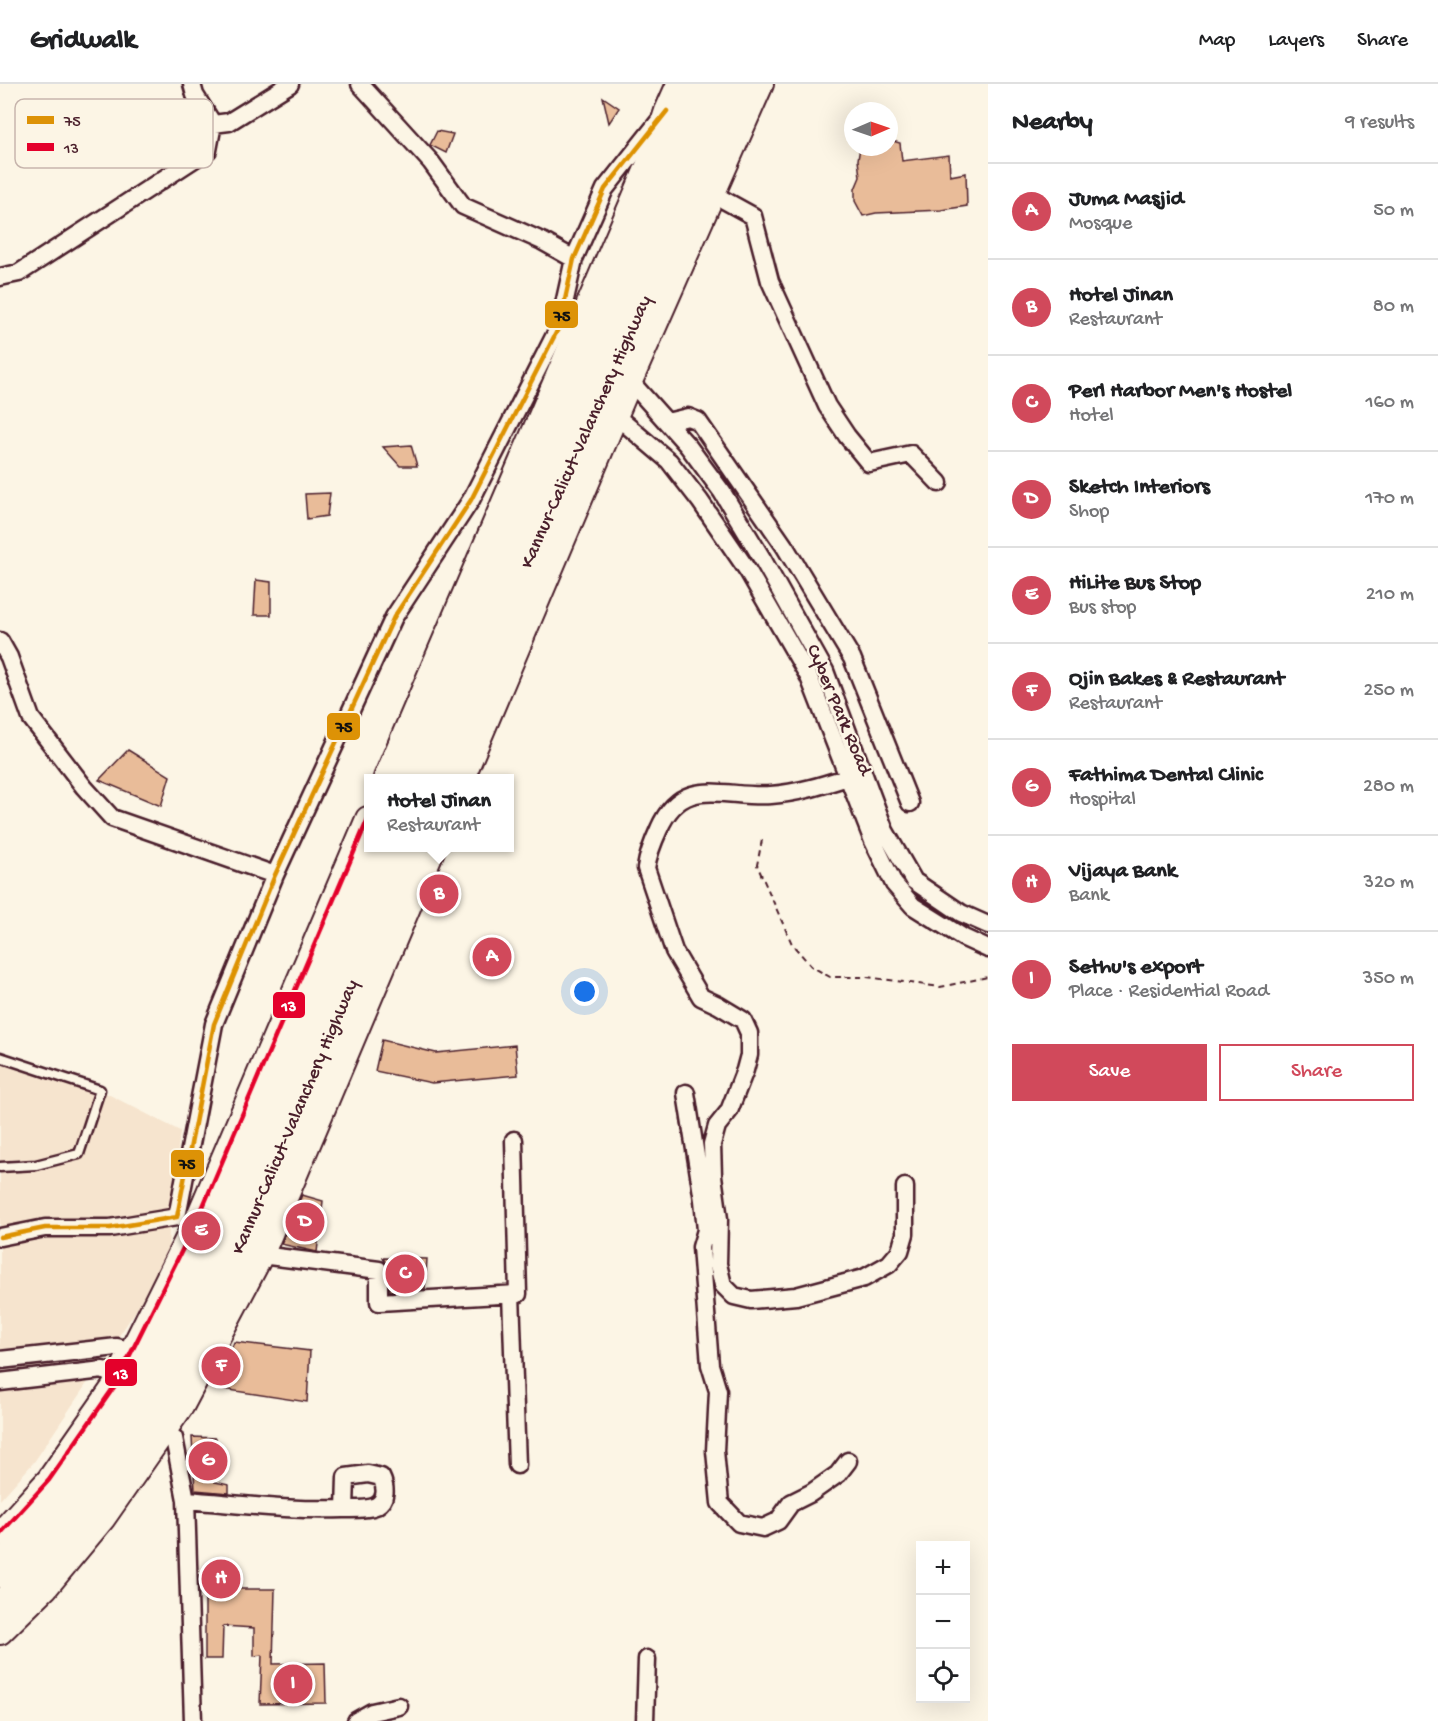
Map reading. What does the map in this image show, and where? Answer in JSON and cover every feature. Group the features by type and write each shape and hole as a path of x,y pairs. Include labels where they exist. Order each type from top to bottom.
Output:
{"highway":[{"name":"Kannur-Calicut-Valanchery Highway","path":"694,177 707,84"},
{"name":"Kannur-Calicut-Valanchery Highway","path":"437,774 694,177 737,84"},
{"path":"408,774 694,177"},
{"path":"78,1503 180,1312 223,1222 375,852"},
{"name":"Kannur-Calicut-Valanchery Highway","path":"0,1609 35,1574 78,1503 160,1402 204,1323 404,852"},
{"name":"Kannur-Calicut-Valanchery Highway","path":"0,1570 78,1503"}],"street":[{"path":"192,84 197,99"},
{"path":"213,124 229,122 290,84"},
{"path":"360,84 432,162 463,206 542,241 574,259"},
{"path":"388,774 652,158 678,84"},
{"path":"464,774 630,381 694,177 761,84"},
{"path":"0,1237 45,1228 110,1228 177,1217 214,1024 275,875 394,617 471,500 560,327 574,259 604,189 667,111"},
{"path":"0,277 20,273 180,168"},
{"path":"694,177 753,216 770,281 827,406 847,436 869,463 910,454 939,483"},
{"path":"630,381 688,446 722,492 825,670 885,831 914,881 962,913 988,925"},
{"name":"Cyber Park Road","path":"616,416 669,461 700,501 748,571 809,677 873,841 894,884 913,906 964,938 988,949"},
{"path":"667,422 688,417 698,421 784,547 852,658 910,803"},
{"path":"0,641 9,657 31,718 84,787 112,818 275,875"},
{"path":"848,777 813,788 769,795 702,792 679,799 666,813 648,854 646,868 674,951 701,997 743,1020 749,1033 745,1070 729,1111 717,1126 705,1166 706,1230 701,1247 707,1340 710,1365 718,1391 715,1451 720,1503 739,1523 763,1528 778,1521 791,1503 811,1493 838,1474 848,1461"},
{"path":"0,1534 49,1480 118,1379 199,1216 364,831"},
{"path":"0,1632 45,1588 103,1518 182,1405 261,1255 430,852"},
{"path":"686,1093 719,1219 718,1264 723,1285 734,1296 752,1300 796,1296 864,1278 889,1264 900,1251 905,1234 905,1187"},
{"path":"261,1255 379,1270 379,1302 518,1294 514,1140"},
{"path":"511,1294 518,1465"},
{"path":"0,1360 117,1347 132,1351"},
{"path":"0,1382 103,1370 118,1379"},
{"path":"162,1434 174,1438 186,1500 195,1721"},
{"path":"186,1500 273,1508 345,1509"},
{"path":"645,1721 647,1659"},
{"path":"356,1721 372,1712 399,1706"}],"lane":[{"path":"0,1057 100,1090 79,1154 36,1165 0,1167"}],"path":[{"path":"762,840 757,865 792,944 811,966 830,977 867,977 940,987 988,976"}],"shaded area":[{"path":"0,1057 100,1090 180,1131 169,1230 168,1263 34,1462 0,1500"}],"building":[{"path":"603,97 619,108 609,123"},
{"path":"437,131 453,134 446,153 430,145"},
{"path":"898,142 900,143 902,161 949,155 950,176 966,173 967,206 863,216 855,201 855,189 860,177 859,156 898,156"},
{"path":"411,445 417,466 400,466 383,447"},
{"path":"330,493 327,516 307,519 305,494"},
{"path":"256,580 271,582 271,615 254,615"},
{"path":"128,750 170,776 161,806 99,780"},
{"path":"436,883 452,886 443,910 428,905"},
{"path":"382,1040 436,1053 515,1045 518,1075 432,1083 375,1071"},
{"path":"302,1195 323,1201 317,1252 281,1244"},
{"path":"383,1258 427,1259 425,1289 390,1291 389,1269"},
{"path":"234,1342 310,1351 307,1402 216,1388"},
{"path":"192,1437 216,1438 215,1482 229,1485 229,1493 195,1490"},
{"path":"205,1589 275,1589 273,1664 325,1663 326,1703 260,1704 262,1655 254,1656 254,1628 223,1626 222,1659 205,1659"}],"transit line":[{"name":"75","path":"0,1237 45,1228 110,1228 177,1217 214,1024 275,875 394,617 471,500 559,327 574,259 605,189 667,111"},
{"name":"13","path":"0,1534 49,1480 114,1387 199,1216 364,828"}],"place":[{"name":"Hotel Jinan","path":"439,894"},
{"name":"Juma Masjid","path":"492,957"},
{"name":"Sketch Interiors","path":"305,1222"},
{"name":"HiLite Bus Stop","path":"201,1231"},
{"name":"Perl Harbor Men's Hostel","path":"405,1274"},
{"name":"Ojin Bakes & Restaurant","path":"221,1366"},
{"name":"Fathima Dental Clinic","path":"208,1461"},
{"name":"Vijaya Bank","path":"221,1579"},
{"name":"Sethu's export","path":"293,1684"}]}
